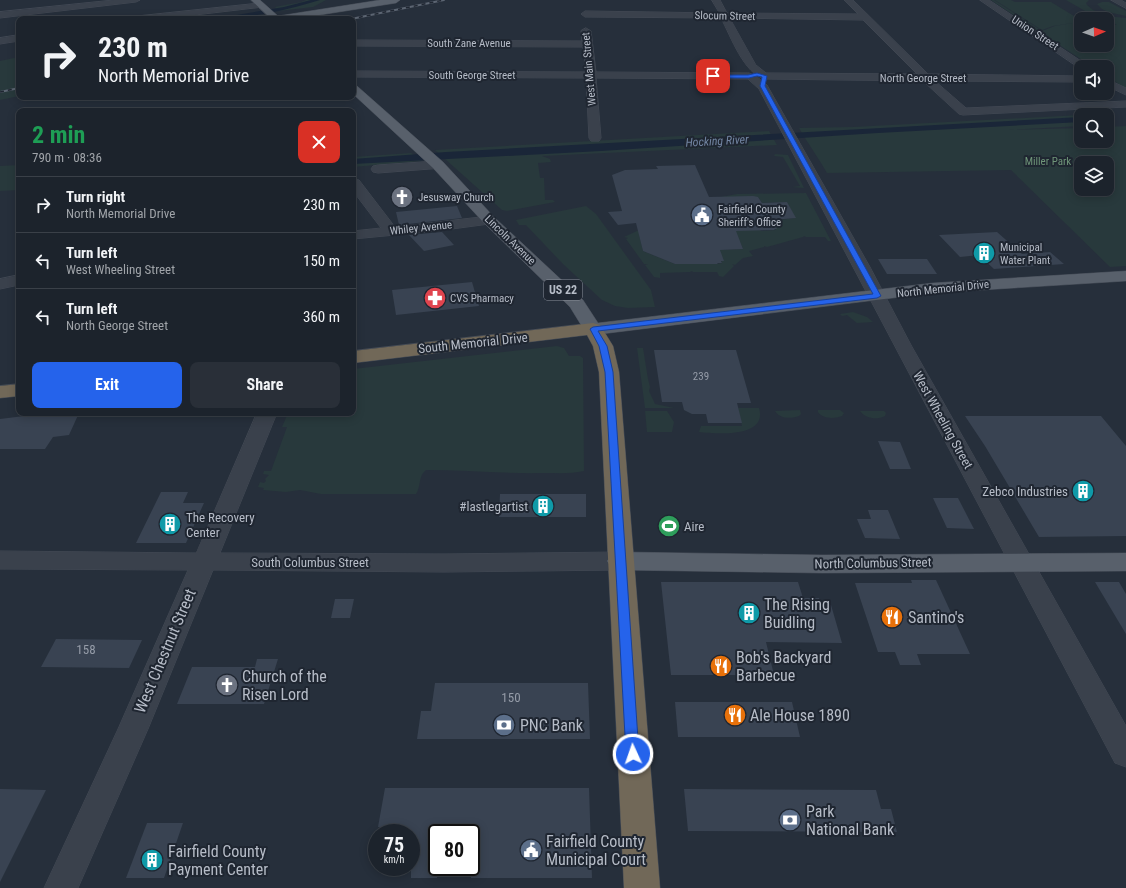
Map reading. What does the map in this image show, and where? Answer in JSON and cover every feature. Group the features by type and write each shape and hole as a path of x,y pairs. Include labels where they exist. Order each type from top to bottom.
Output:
{"highway":[{"name":"South Memorial Drive","path":"356,357 593,329"},
{"name":"US 22","path":"593,329 603,346 609,372 642,888"},
{"path":"0,392 16,390"},
{"path":"0,403 16,400"}],"main road":[{"path":"267,10 396,0"},
{"name":"Lincoln Avenue","path":"356,91 437,163 489,220 577,304 593,329"},
{"name":"North Memorial Drive","path":"593,329 877,296 933,288 1126,276"},
{"name":"North Columbus Street","path":"620,561 822,564 1126,562"}],"street":[{"path":"0,15 136,0 148,16"},
{"name":"West Wheeling Street","path":"716,0 877,296 902,345 1126,754"},
{"path":"848,0 926,78 963,112 1126,104"},
{"name":"Union Street","path":"984,0 1074,60"},
{"path":"1114,0 1126,6"},
{"name":"West Main Street","path":"584,2 586,44 591,75 595,138"},
{"path":"166,16 267,10"},
{"name":"Slocum Street","path":"585,14 866,17"},
{"path":"0,41 16,38"},
{"name":"South Zane Avenue","path":"356,43 586,44"},
{"name":"South George Street","path":"356,74 591,75"},
{"name":"North George Street","path":"591,75 1074,79"},
{"path":"1114,86 1126,92"},
{"path":"378,169 437,163"},
{"path":"356,186 391,232"},
{"name":"Whiley Avenue","path":"356,235 489,220"},
{"path":"0,284 16,281"},
{"name":"West Chestnut Street","path":"61,888 127,741 266,416"},
{"name":"South Columbus Street","path":"0,560 452,563 620,561"}],"green space":[{"path":"306,0 326,0 313,7 278,11 275,7 301,2"},
{"path":"991,0 994,0 1042,31 1055,26 1074,23 1074,52 1114,52 1114,25 1117,25 1114,23 1114,17 1126,18 1126,89 1114,81 1114,60 1082,60"},
{"path":"995,0 1011,0 1015,2 1051,2 1074,16 1074,23 1053,26 1042,30"},
{"path":"1066,0 1089,0 1086,3 1093,10 1099,12 1087,12"},
{"path":"1109,2 1126,11 1126,16 1114,13 1114,12 1108,12 1097,4"},
{"path":"16,58 16,97 0,100 0,61"},
{"name":"Miller Park","path":"1074,115 1074,126 1007,130 1074,128 1074,148 1114,148 1114,127 1126,126 1126,266 1110,267 1011,170 827,173 799,128 853,127"},
{"path":"769,131 777,145 542,156 550,159 551,162 538,163 540,178 544,178 545,200 553,200 555,202 507,211 502,210 435,150"},
{"path":"411,153 421,161 356,167 356,157"},
{"path":"775,154 788,155 804,188 792,187 800,186 783,157 774,156"},
{"path":"16,165 16,190 0,191 0,166"},
{"path":"806,193 831,241 828,241 825,237 804,236 749,251 753,256 743,258 735,265 732,264 734,266 723,277 719,276 717,272 692,271 660,273 660,278 654,277 645,265 648,264 644,264 626,239 628,238 624,237 639,230 643,251 675,264 722,263 720,250 743,249 740,242 729,239 736,226 760,229 761,231 775,230 774,223 779,220 795,218 787,202 762,203 758,197 721,197 737,194"},
{"path":"586,206 596,214 651,290 655,307 628,308 615,306 602,300 563,264 526,225 519,225 516,220"},
{"path":"853,312 867,317 873,322 857,323 847,315 842,316 840,314"},
{"path":"557,346 564,348 569,356 580,356 583,358 584,471 569,473 529,473 426,470 423,472 416,494 321,494 300,490 286,492 263,490 264,488 258,487 260,482 264,483 266,481 265,479 269,475 263,474 264,471 271,471 287,427 282,427 287,416 356,416 356,369"},
{"path":"637,348 643,348 650,387 649,391 655,404 674,408 645,408"},
{"path":"738,408 759,408 760,418 756,425 739,432 699,432 701,426 742,426"},
{"path":"800,410 801,414 793,418 780,416 775,411"},
{"path":"818,410 840,410 844,413 842,416 836,418 829,418 820,414"},
{"path":"645,411 667,411 674,422 672,432 647,432"},
{"path":"860,411 884,411 886,413 885,416 875,418 865,416"}],"water":[{"path":"311,0 320,0 267,13 247,16 231,16 284,7"},
{"name":"Hocking River","path":"1074,117 1074,122 878,133 601,151 356,164 356,159 446,152"}],"building":[{"name":"Fairfield County Sheriff's Office","path":"695,165 709,197 753,196 758,197 762,203 787,202 796,218 772,220 777,229 774,229 775,230 736,231 743,249 720,250 724,261 721,261 722,263 717,263 718,264 675,264 643,251 636,223 618,225 608,212 622,211 612,175 625,170 658,169 656,166"},
{"path":"457,206 462,218 399,225 396,212"},
{"path":"442,232 454,245 424,251 409,235"},
{"name":"Municipal Water Plant","path":"997,232 1022,254 1050,252 1064,264 994,269 979,255 960,257 939,235"},
{"path":"878,259 927,259 937,274 887,274"},
{"name":"CVS Pharmacy","path":"472,282 479,306 396,315 392,290"},
{"path":"654,350 736,350 751,403 737,403 742,423 708,423 706,414 692,414 684,410 682,402 662,402"},
{"path":"24,416 78,416 69,435 53,437 45,449 0,449 0,419"},
{"name":"Zebco Industries","path":"965,416 1101,416 1126,446 1126,536 1039,537 985,446"},
{"path":"878,441 900,442 911,469 890,469"},
{"name":"The Recovery Center","path":"161,492 188,492 183,503 204,503 186,543 136,543"},
{"name":"#lastlegartist","path":"500,494 586,494 586,517 499,517"},
{"path":"933,498 958,498 974,529 947,528"},
{"path":"868,510 888,510 900,539 865,538 857,519 871,519"},
{"path":"911,580 936,580 970,654 917,654 921,665 900,665 895,652 878,652 855,583 912,583"},
{"name":"The Rising Buidling","path":"661,582 798,582 803,598 819,598 821,606 831,605 842,643 766,642 774,675 671,675"},
{"path":"1095,582 1119,582 1126,594 1126,634"},
{"path":"335,599 354,599 350,618 331,618"},
{"path":"56,639 142,640 129,668 41,667"},
{"name":"Church of the Risen Lord","path":"257,659 278,659 264,704 177,704 192,667 255,667"},
{"path":"435,683 588,683 590,739 417,739 421,711 431,711"},
{"name":"Ale House 1890","path":"675,702 792,702 800,737 678,737"},
{"name":"Fairfield County Municipal Court","path":"385,788 589,788 592,878 471,878 471,876 480,876 480,824 428,824 428,876 437,876 437,878 411,878 411,876 420,876 420,824 379,824"},
{"path":"0,789 46,790 0,882"},
{"name":"Park National Bank","path":"684,789 876,790 881,809 891,809 897,832 688,831"},
{"name":"Fairfield County Payment Center","path":"147,823 183,823 164,878 126,878"}],"railway":[{"path":"356,18 444,0"},
{"path":"0,92 16,89"}],"place":[{"name":"Jesusway Church","path":"402,197"},
{"name":"Fairfield County Sheriff's Office","path":"702,215"},
{"name":"Municipal Water Plant","path":"984,253"},
{"name":"CVS Pharmacy","path":"435,298"},
{"name":"Zebco Industries","path":"1083,491"},
{"name":"#lastlegartist","path":"543,506"},
{"name":"The Recovery Center","path":"170,524"},
{"name":"Aire","path":"669,526"},
{"name":"The Rising Buidling","path":"749,613"},
{"name":"Santino's","path":"892,617"},
{"name":"Bob's Backyard Barbecue","path":"721,666"},
{"name":"Church of the Risen Lord","path":"227,685"},
{"name":"Ale House 1890","path":"735,715"},
{"name":"PNC Bank","path":"504,725"},
{"name":"Park National Bank","path":"790,820"},
{"name":"Fairfield County Municipal Court","path":"531,850"},
{"name":"Fairfield County Payment Center","path":"152,860"}],"route":[{"path":"633,754 609,372 603,346 593,329 877,296 762,86 764,85 763,78 765,76 757,74 752,74 749,76 713,76"}]}
